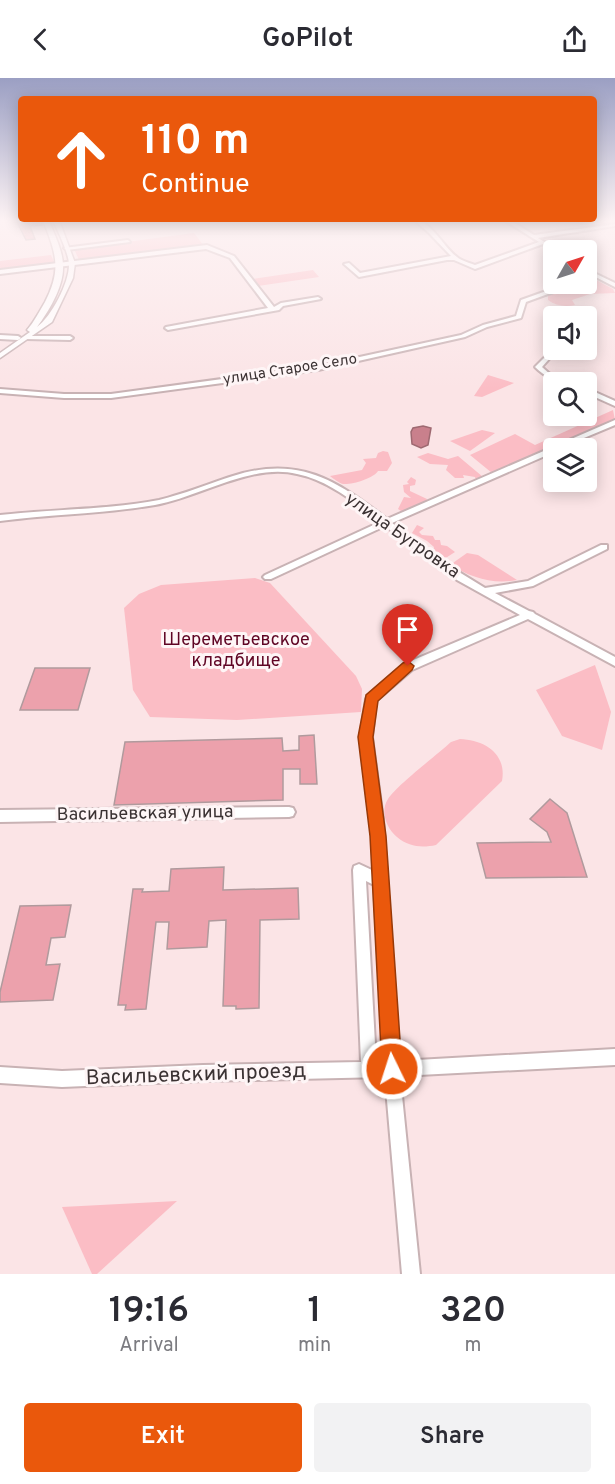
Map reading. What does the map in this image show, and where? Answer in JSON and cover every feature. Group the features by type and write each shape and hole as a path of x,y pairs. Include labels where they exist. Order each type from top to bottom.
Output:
{"main road":[{"path":"0,349 38,324 58,284 60,276"},
{"path":"0,356 47,324 55,313 70,276"}],"street":[{"path":"246,276 272,309"},
{"path":"597,276 615,285"},
{"name":"улица Старое Село","path":"0,391 64,396 111,396 318,368 463,336 485,326 519,317 523,309 523,301 543,294"},
{"path":"168,328 279,308 281,305 318,298"},
{"path":"0,337 18,338"},
{"path":"28,338 70,338"},
{"path":"544,372 538,367 545,360"},
{"path":"597,395 615,404"},
{"path":"579,438 615,422"},
{"path":"268,577 543,454"},
{"name":"улица Бугровка","path":"0,518 160,502 256,472 278,469 317,478 387,522 441,566 615,662"},
{"path":"485,591 530,584 604,547"},
{"path":"411,1274 392,1069 376,819 366,737 371,699 408,666 530,614"},
{"name":"Васильевская улица","path":"0,816 290,812"},
{"path":"369,1070 359,870 381,882"},
{"name":"Васильевский проезд","path":"0,1075 62,1079 203,1073 369,1070 615,1057"}],"green space":[{"path":"274,276 319,277 258,286 253,279"},
{"path":"597,280 613,289 615,293 597,294"},
{"path":"551,294 590,294 572,300 575,305 571,306 557,305 548,300"},
{"path":"488,375 514,383 482,397 474,396"},
{"path":"613,410 615,420 573,438 551,438 577,426 597,426 597,417"},
{"path":"482,430 495,433 470,451 450,441"},
{"path":"515,434 535,445 543,441 543,451 492,473 470,455"},
{"path":"388,452 392,463 387,471 378,471 368,478 347,484 340,483 330,476 362,470 366,463 363,459 376,458 378,453"},
{"path":"428,453 448,459 458,456 483,477 476,480 475,477 463,475 464,478 455,478 446,470 448,465 430,464 417,457"},
{"path":"411,477 416,480 415,485 410,486 410,491 427,499 425,503 404,513 398,509 404,497 411,498 404,492 403,485 409,484 407,482"},
{"path":"417,525 424,528 419,532 422,535 433,536 435,540 440,540 441,545 455,552 441,561 432,555 434,547 412,533"},
{"path":"467,553 478,555 517,580 490,581 450,565"},
{"name":"Шереметьевское кладбище","path":"255,578 270,583 356,676 362,689 361,712 237,720 150,717 133,690 124,608 139,594 161,585"},
{"path":"595,665 611,712 602,750 562,736 536,690"},
{"path":"460,739 478,742 498,756 503,771 502,781 436,845 421,846 406,843 393,833 387,824 384,809 388,799 408,778 451,742"},
{"path":"177,1201 97,1274 92,1274 62,1207"}],"shaded area":[{"path":"423,426 431,428 428,445 421,448 412,444 411,432 413,428"}],"building":[{"path":"35,668 90,668 78,710 20,710"},
{"path":"314,735 317,784 300,784 300,769 283,769 283,800 114,805 125,742 282,738 283,751 299,750 299,736"},
{"path":"550,799 567,813 587,877 486,878 477,843 551,842 547,832 530,819"},
{"path":"224,867 223,890 298,888 299,919 260,920 259,1008 236,1009 236,1006 223,1006 226,920 209,921 207,947 167,949 169,922 156,922 146,1009 125,1010 126,1005 118,1005 133,889 143,889 142,892 169,891 171,869"},
{"path":"71,905 65,937 51,938 46,965 60,964 53,1000 0,1002 0,992 20,906"}],"route":[{"path":"392,1069 378,836 366,737 371,699 408,666"}]}
